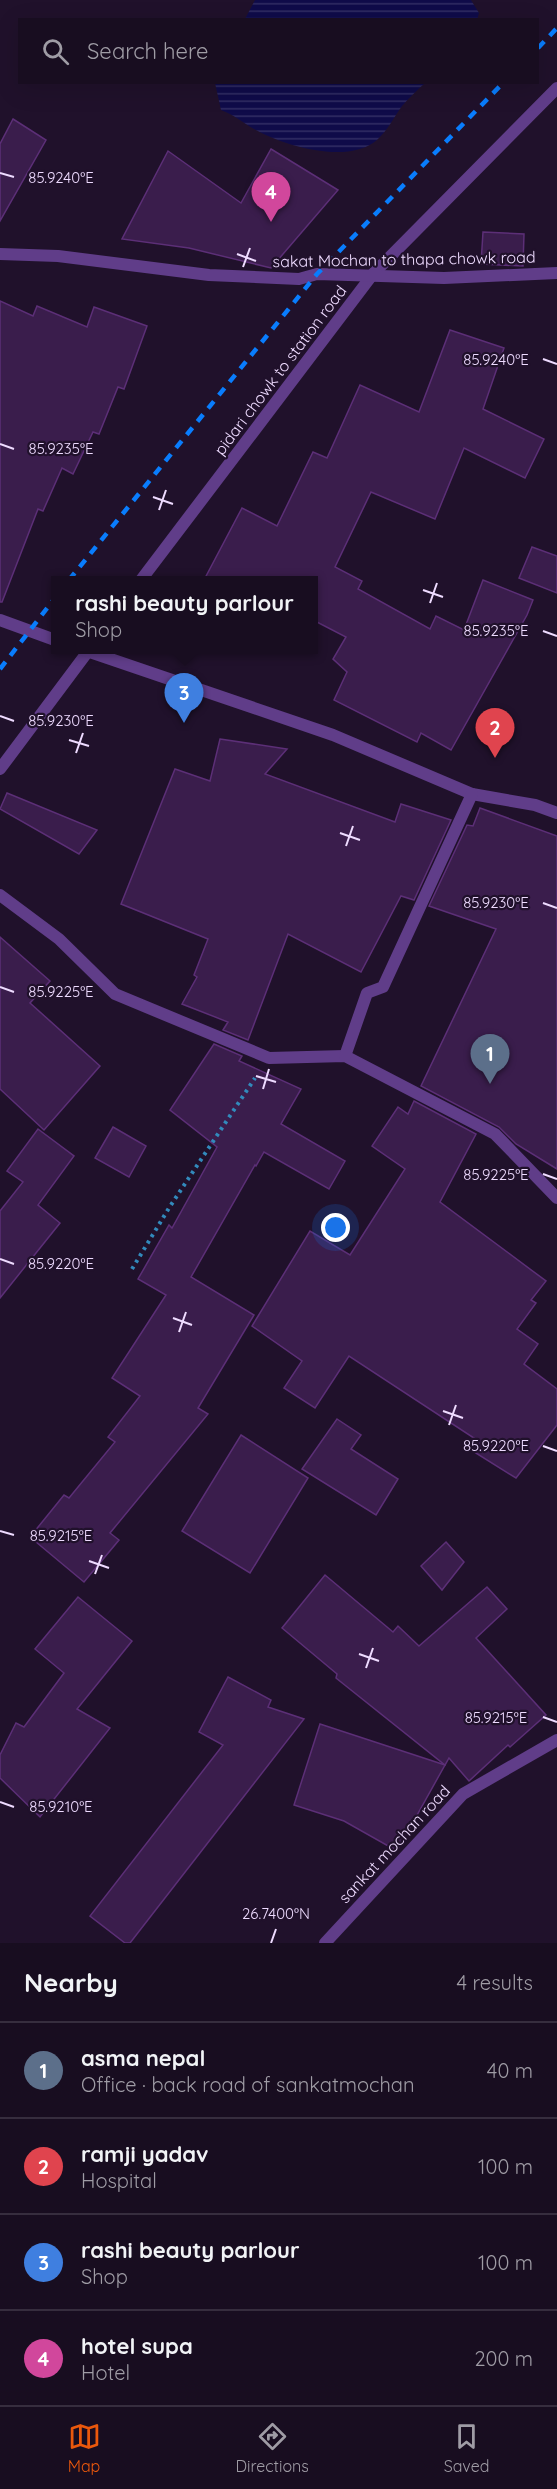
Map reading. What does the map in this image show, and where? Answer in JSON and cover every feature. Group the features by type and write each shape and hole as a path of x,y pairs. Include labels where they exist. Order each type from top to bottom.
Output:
{"street":[{"name":"pidari chowk to station road","path":"144,576 373,274 557,88"},
{"name":"sakat Mochan to thapa chowk road","path":"0,254 58,256 209,275 284,279 299,279 317,274 444,278 557,273"},
{"path":"0,620 51,639"},
{"path":"0,769 84,654"},
{"path":"99,654 333,735 472,794 535,805 557,813"},
{"path":"345,1056 367,993 383,987 472,794"},
{"path":"0,895 59,939 115,994 269,1058 345,1056 495,1134 557,1198"},
{"name":"sankat mochan road","path":"325,1943 463,1794 557,1740"}],"path":[{"path":"132,1269 169,1208 269,1058"}],"shaded area":[{"path":"255,0 471,0 479,13 478,18 246,18"},
{"path":"215,84 424,84 402,106 377,140 365,147 350,151 333,152 298,147 254,129 221,110"}],"building":[{"path":"13,119 46,140 0,221 0,144"},
{"path":"271,149 338,190 271,268 189,248 122,239 168,151 241,203"},
{"path":"483,232 524,234 523,266 481,264"},
{"path":"0,301 33,316 37,306 87,327 94,307 147,326 124,389 118,387 99,434 93,432 73,474 62,468 43,511 38,509 2,602 0,602"},
{"path":"450,330 504,348 483,409 544,439 525,478 464,448 435,519 371,492 335,567 362,581 358,589 430,629 436,616 464,630 483,580 533,600 527,615 451,750 421,733 417,742 334,700 347,672 333,659 346,637 318,623 318,576 206,576 242,508 277,526 313,452 327,458 360,385 419,412"},
{"path":"532,547 557,556 557,593 519,578"},
{"path":"220,739 287,749 265,774 395,822 401,804 451,820 414,900 401,896 361,972 288,934 248,1040 223,1030 228,1022 182,1004 197,977 194,975 208,939 121,904 175,769 210,781"},
{"path":"7,793 97,830 79,854 0,809"},
{"path":"480,808 557,836 557,1169 516,1144 499,1127 421,1086 496,929 429,906 467,825 473,826"},
{"path":"0,937 50,981 30,1003 100,1066 44,1130 0,1089"},
{"path":"214,1044 242,1056 239,1061 301,1089 281,1124 345,1161 329,1189 264,1152 255,1165 191,1277 254,1315 198,1408 208,1414 110,1533 119,1540 84,1582 30,1537 64,1495 69,1498 115,1442 108,1437 140,1396 112,1378 166,1295 138,1279 169,1225 172,1228 217,1147 170,1110"},
{"path":"414,1101 476,1134 440,1202 546,1281 531,1300 536,1303 517,1329 538,1344 524,1364 557,1389 557,1425 516,1478 471,1450 477,1440 349,1356 315,1408 284,1388 302,1361 252,1326 310,1231 350,1255 405,1169 372,1146 398,1107 408,1114"},
{"path":"113,1127 146,1146 129,1177 95,1158"},
{"path":"38,1129 74,1156 38,1205 60,1223 0,1298 0,1211 23,1182 7,1171"},
{"path":"337,1419 361,1435 351,1449 398,1479 376,1515 302,1469"},
{"path":"241,1435 308,1478 250,1573 182,1531"},
{"path":"446,1542 464,1562 442,1590 421,1566"},
{"path":"325,1575 393,1632 398,1626 419,1646 487,1587 507,1609 476,1638 546,1715 510,1747 508,1745 469,1781 449,1758 445,1765 336,1678 337,1674 282,1628"},
{"path":"78,1597 132,1641 77,1709 110,1728 40,1817 0,1778 0,1755 16,1723 24,1727 64,1673 35,1649"},
{"path":"228,1677 271,1700 268,1707 304,1719 130,1943 125,1943 90,1916 223,1745 199,1732"},
{"path":"320,1724 445,1765 397,1851 344,1821 294,1805"}],"railway":[{"path":"539,47 557,28"},
{"path":"72,576 317,274 502,84"},
{"path":"0,669 51,603"}],"place":[{"name":"hotel supa","path":"271,222"},
{"name":"rashi beauty parlour","path":"184,723"},
{"name":"ramji yadav","path":"495,758"},
{"name":"asma nepal","path":"490,1084"}]}
